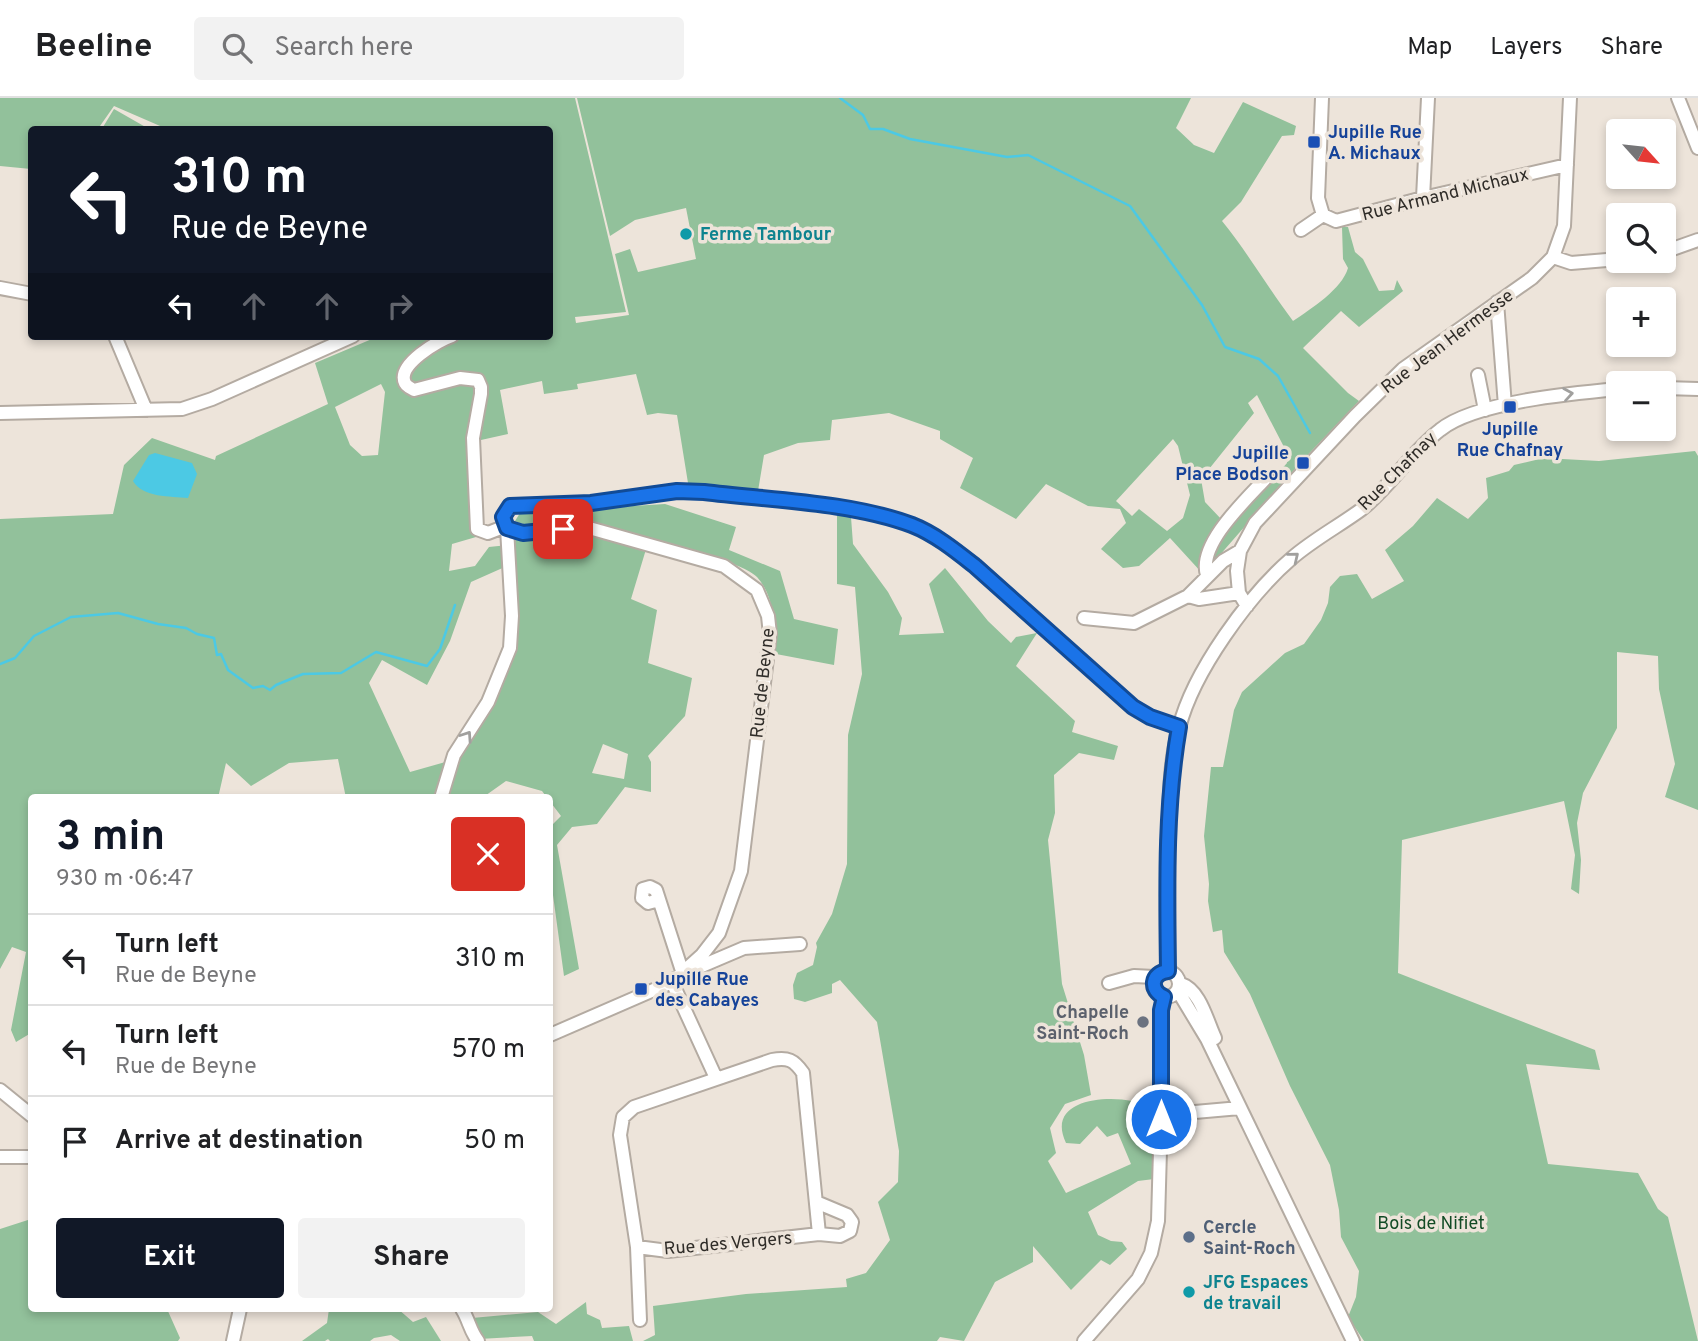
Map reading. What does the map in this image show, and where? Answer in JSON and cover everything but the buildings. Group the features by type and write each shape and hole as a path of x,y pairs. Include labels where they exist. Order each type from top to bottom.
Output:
{"street":[{"path":"1301,230 1323,215 1318,198 1322,98"},
{"path":"1423,198 1428,98"},
{"name":"Rue Jean Hermesse","path":"1240,551 1255,523 1379,391 1403,369 1532,278 1553,257 1564,226 1570,98"},
{"path":"1678,98 1694,124 1698,148"},
{"name":"Rue Armand Michaux","path":"1323,215 1336,221 1567,165"},
{"path":"1676,248 1698,240"},
{"path":"1553,257 1571,263 1606,260"},
{"path":"0,288 28,292"},
{"path":"1497,303 1505,406"},
{"path":"118,340 146,410"},
{"path":"0,413 182,409 212,399 344,340"},
{"name":"Rue de Beyne","path":"443,340 429,346 405,371 403,380 414,390 460,378 478,380 481,394 472,438 477,529 488,533 507,527 523,533 582,526 724,566 757,590 768,615 769,634 740,871 719,933 702,955 672,982 553,1034"},
{"path":"1478,375 1485,410"},
{"path":"1676,388 1698,388"},
{"name":"Rue Chafnay","path":"1168,971 1167,865 1171,773 1179,727 1194,689 1247,606 1294,556 1381,492 1420,447 1455,419 1505,406 1573,393 1606,390"},
{"path":"1208,575 1207,560 1220,530 1267,477"},
{"path":"442,794 454,755 488,702 510,648 512,616 507,527 503,517 510,506 591,503 677,491 704,492 868,512 915,526 951,547 1133,707 1150,717 1179,727"},
{"path":"1084,618 1133,623 1188,596 1231,554 1240,551 1237,571 1239,593 1247,606"},
{"path":"1188,596 1199,599 1239,593"},
{"path":"659,900 683,974 744,948 800,944"},
{"path":"1109,983 1134,976 1154,977 1160,972 1168,971 1177,977 1179,987 1207,1039 1353,1341"},
{"path":"1154,977 1153,986 1156,993 1164,997 1170,997 1179,987"},
{"path":"672,982 716,1078"},
{"path":"1179,987 1190,989 1199,1001 1215,1038"},
{"path":"1088,1339 1138,1279 1151,1253 1158,1221 1161,1010 1164,997"},
{"path":"640,1320 636,1247 620,1135 623,1118 634,1107 772,1060 785,1058 796,1062 803,1073 819,1234"},
{"path":"0,1090 28,1113"},
{"path":"1161,1115 1240,1108"},
{"path":"0,1157 28,1157"},
{"name":"Rue des Vergers","path":"636,1247 667,1251 819,1234 841,1236 850,1231 852,1222 847,1215 816,1202"},
{"path":"233,1341 239,1312"},
{"path":"464,1312 471,1332 478,1341"}],"green space":[{"path":"0,98 575,98 626,312 575,317 576,323 629,315 615,254 630,249 638,272 696,259 686,208 635,220 610,236 577,98 1191,98 1176,128 1194,145 1214,153 1243,102 1296,126 1294,135 1282,136 1241,202 1222,221 1293,321 1325,298 1345,276 1348,268 1343,259 1342,227 1348,227 1355,252 1363,259 1379,291 1394,290 1397,280 1403,291 1359,327 1341,311 1303,348 1359,401 1301,462 1212,564 1215,545 1287,463 1284,447 1257,395 1248,403 1254,413 1201,479 1205,502 1222,520 1205,552 1202,573 1170,538 1139,566 1123,568 1101,549 1126,523 1120,509 1088,506 1046,484 1016,519 960,488 973,458 940,439 940,431 889,413 832,420 830,440 798,443 764,455 758,491 688,483 677,415 647,415 636,374 577,384 578,389 544,394 542,381 500,390 508,434 472,442 476,537 452,544 449,571 475,566 489,547 508,545 507,566 471,582 450,641 427,685 382,660 369,683 410,772 456,759 493,704 519,630 515,540 581,529 647,546 631,599 657,610 648,663 692,678 685,716 648,756 651,762 651,792 625,787 597,824 572,827 557,845 579,969 564,976 553,895 553,824 561,816 553,805 553,794 544,794 542,791 506,781 488,794 345,794 338,759 289,763 251,786 226,763 219,794 28,794 28,1035 16,1042 11,1030 26,952 12,947 0,969 0,519 113,514 124,465 152,438 215,460 216,456 328,404 315,363 370,340 553,340 553,126 160,126 114,106 100,126 28,126 28,169 0,166","holes":["381,384 385,392 378,455 362,456 350,445 335,407","1173,439 1178,446 1190,495 1183,518 1167,531 1139,509 1132,516 1116,501","603,744 628,754 624,779 592,773"]},
{"path":"114,109 144,126 104,126"},
{"name":"Bois de Nifiet","path":"1695,451 1698,456 1698,810 1665,797 1675,764 1659,689 1658,656 1617,652 1617,728 1583,793 1577,823 1581,860 1579,894 1571,889 1575,855 1564,801 1402,840 1398,973 1595,1050 1600,1070 1526,1064 1548,1164 1638,1173 1658,1209 1668,1217 1698,1341 1364,1341 1348,1317 1356,1297 1359,1271 1341,1237 1339,1210 1330,1165 1290,1086 1250,994 1224,952 1222,930 1213,932 1204,836 1211,767 1223,767 1234,710 1242,692 1285,653 1304,644 1321,620 1328,603 1330,587 1340,576 1357,574 1372,599 1404,581 1385,550 1413,526 1437,498 1468,519 1488,498 1486,478 1509,471 1514,465 1544,458 1599,461"},
{"path":"665,504 736,527 729,550 780,571 794,619 838,629 834,665 776,654 773,614 768,594 757,577 746,570 672,544 593,525 562,523 538,526 515,521 520,513"},
{"path":"837,514 851,517 853,544 888,592 902,618 899,635 944,633 929,584 945,568 988,621 1011,643 1016,637 1037,633 1016,666 1075,721 1072,732 1118,746 1114,760 1079,753 1054,775 1055,813 1048,840 1062,984 1084,1055 1091,1095 1065,1104 1050,1128 1056,1153 1048,1161 1066,1193 1131,1164 1118,1133 1107,1137 1097,1126 1080,1144 1066,1143 1062,1129 1064,1118 1080,1104 1106,1099 1132,1101 1136,1115 1152,1119 1154,1179 1138,1181 1088,1212 1098,1235 1111,1241 1122,1242 1127,1249 1110,1265 1101,1260 1071,1290 1033,1246 1033,1262 995,1282 964,1341 940,1337 937,1341 643,1341 655,1335 653,1306 746,1294 847,1287 846,1279 866,1273 890,1240 878,1202 898,1182 899,1151 877,1022 840,980 832,984 832,993 805,1002 794,999 793,985 797,973 813,965 816,943 832,914 847,864 848,735 862,674 855,587 837,584"},
{"path":"28,1220 28,1312 168,1312 180,1338 178,1341 0,1341 0,1229"},
{"path":"586,1302 587,1314 600,1320 602,1328 629,1326 633,1341 534,1341 532,1336 479,1339 472,1318 538,1312 556,1324"},
{"path":"329,1312 401,1312 413,1322 426,1317 441,1341 400,1341 391,1335 370,1341 302,1341 327,1323"}],"water":[{"path":"155,453 192,463 197,474 188,498 150,493 137,487 133,481 149,455"}],"waterway":[{"path":"840,98 863,115 870,129 883,129 910,139 1007,157 1028,155 1130,206 1202,305 1225,347 1259,359 1278,376 1310,433"},
{"path":"0,664 15,658 34,636 71,617 118,613 158,624 186,628 214,638 217,655 221,654 228,670 253,688 263,686 270,690 303,674 341,673 376,652 427,666 440,649 455,605"}],"place":[{"name":"Jupille Rue A. Michaux","path":"1314,142"},
{"name":"Ferme Tambour","path":"686,234"},
{"name":"Jupille Rue Chafnay","path":"1510,407"},
{"name":"Jupille Place Bodson","path":"1303,463"},
{"name":"Jupille Rue des Cabayes","path":"641,989"},
{"name":"Chapelle Saint-Roch","path":"1143,1022"},
{"name":"Cercle Saint-Roch","path":"1189,1237"},
{"name":"JFG Espaces de travail","path":"1189,1292"}],"route":[{"path":"563,529 523,533 507,528 503,517 510,506 591,503 677,491 868,512 915,526 951,547 975,566 1133,707 1150,717 1179,727 1171,773 1166,878 1168,971 1160,972 1154,977 1153,986 1156,993 1164,997 1161,1010 1161,1119"}]}
